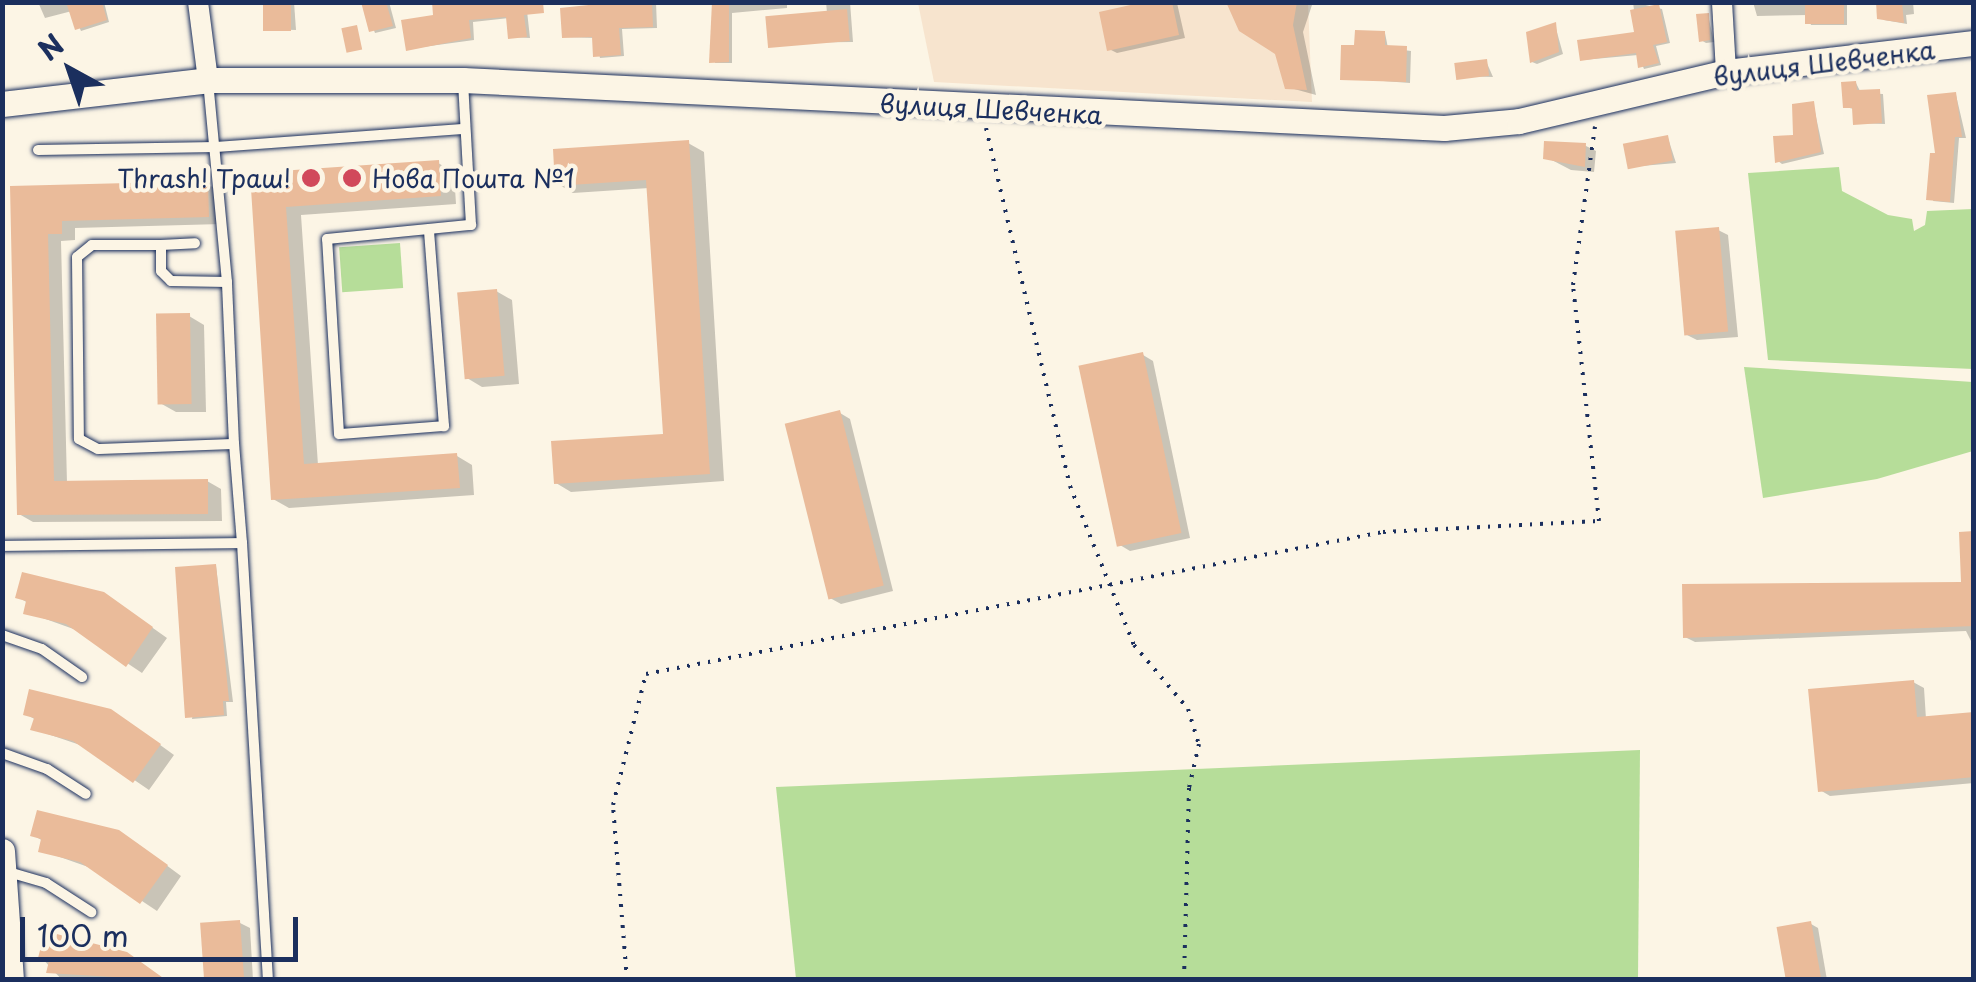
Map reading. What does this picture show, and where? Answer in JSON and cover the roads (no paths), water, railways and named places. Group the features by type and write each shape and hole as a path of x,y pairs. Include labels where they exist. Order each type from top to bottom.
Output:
{"street":[{"path":"198,2 208,80"},
{"path":"1722,2 1726,72"},
{"name":"вулиця Шевченка","path":"2,104 208,80 464,80 982,109 1444,128 1519,121 1726,72 1974,43"},
{"path":"3,855 11,980"}],"lane":[{"path":"208,80 227,282 268,980"},
{"path":"429,230 444,426 339,434 327,239 471,226 462,129 464,80"},
{"path":"38,150 216,147 462,129"},
{"path":"195,243 92,245 76,257 74,430 98,449 234,444"},
{"path":"160,245 161,271 171,281 227,282"},
{"path":"2,546 242,543"},
{"path":"2,635 42,649 82,677"},
{"path":"2,753 86,794"},
{"path":"4,870 46,883 91,912"}],"place":[{"name":"Thrash! Траш!","path":"311,178"},
{"name":"Нова Пошта №1","path":"352,178"}]}
